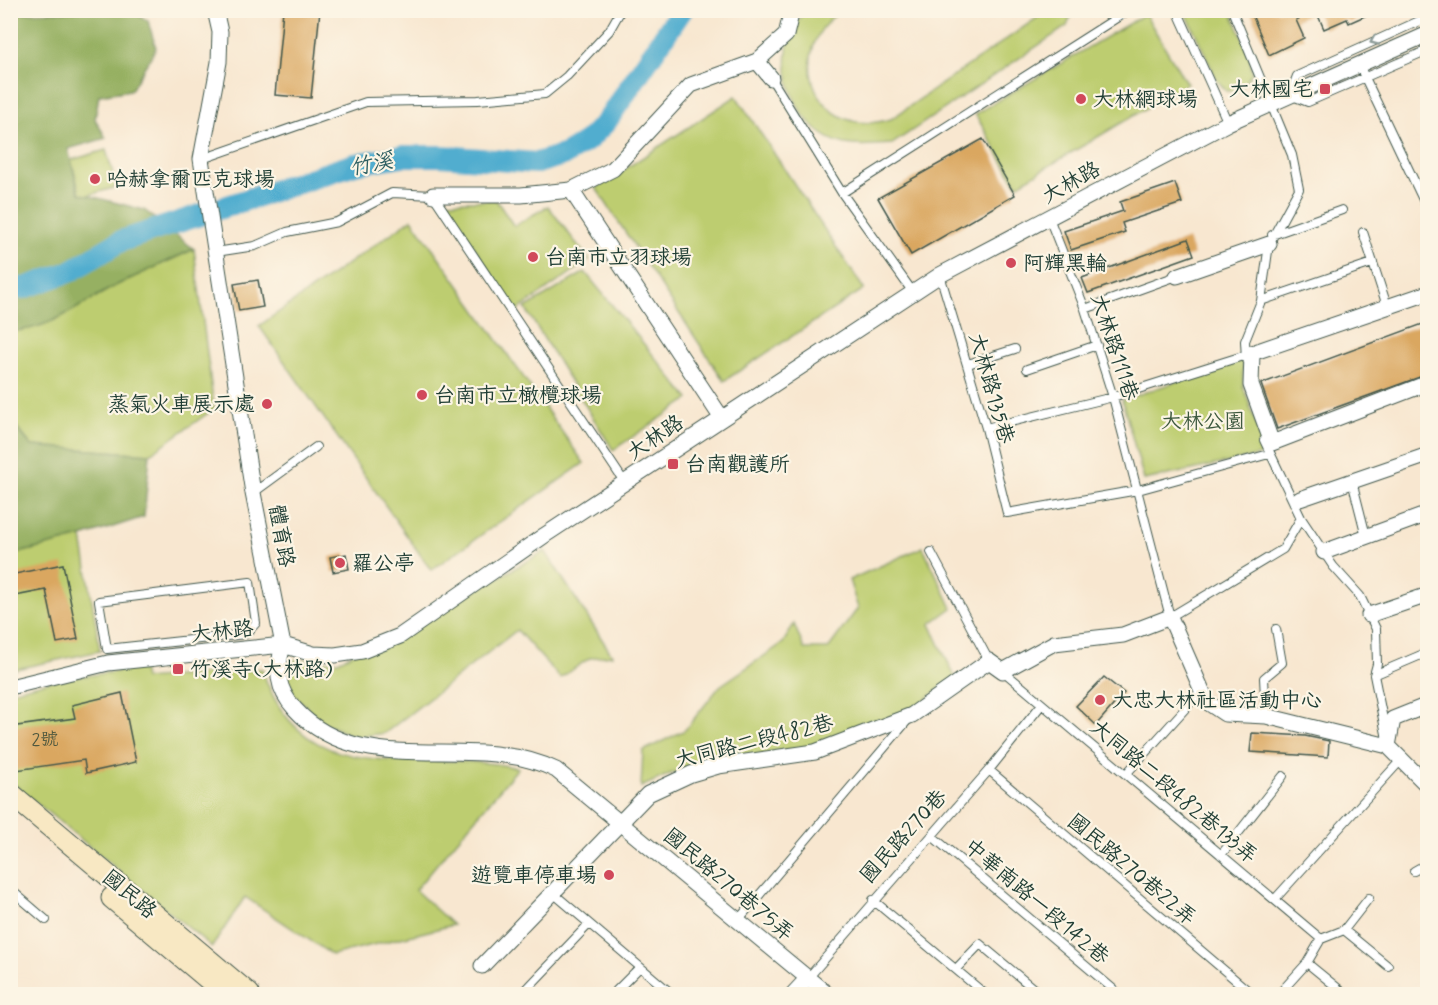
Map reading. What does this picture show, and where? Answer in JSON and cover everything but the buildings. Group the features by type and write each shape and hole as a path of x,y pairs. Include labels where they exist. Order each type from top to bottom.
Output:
{"street":[{"name":"體育路","path":"215,10 220,32 219,62 204,130 201,159 253,493 274,613 283,645 277,669 282,688 300,715 327,735 348,743 388,750 500,754 528,758 556,770 622,822"},
{"path":"433,195 521,195 571,190 613,169 691,86 757,61 786,35 792,10"},
{"name":"大林路","path":"10,687 108,656 283,645 313,654 335,655 362,651 400,636 721,417 912,291 1228,123 1290,95 1362,71 1428,34"},
{"path":"757,61 771,78"},
{"path":"571,190 721,417"},
{"path":"1175,276 1271,240"},
{"path":"1428,293 1249,354 1251,385 1270,449 1428,383"},
{"path":"1300,499 1428,455"},
{"path":"1323,552 1428,514"},
{"path":"1369,615 1428,595"},
{"path":"989,661 1003,671 1054,643 1123,635 1170,618 1207,702 1225,714 1266,716 1388,746 1428,786"},
{"name":"大同路二段482巷","path":"482,966 648,795 691,774 718,766 815,752 912,715 989,661"},
{"path":"1388,746 1393,719 1428,705"},
{"name":"國民路","path":"10,793 239,993"},
{"name":"國民路","path":"10,812 239,993"},
{"name":"國民路270巷75弄","path":"622,822 827,994"},
{"name":"國民路270巷","path":"793,994 808,978"}],"lane":[{"path":"201,159 366,102 478,100 545,94 567,76 609,31 621,10"},
{"path":"842,193 1129,10"},
{"path":"1177,10 1228,123"},
{"path":"986,428 1113,397 1249,354 1245,341 1261,301 1271,240 1299,189 1292,154 1232,10"},
{"path":"1290,95 1297,75 1428,17"},
{"name":"大林路","path":"1362,71 1428,50"},
{"path":"1362,71 1428,210"},
{"path":"771,78 842,193 912,291"},
{"path":"216,249 255,246 287,232 337,222 392,192 433,195 625,483"},
{"path":"1271,240 1342,210"},
{"name":"大林路111巷","path":"1049,218 1085,309 1113,397 1170,618"},
{"path":"1363,232 1387,306"},
{"path":"1261,301 1372,263"},
{"name":"大林路135巷","path":"940,275 968,364 1007,513 1138,490"},
{"path":"1085,309 1175,276"},
{"path":"1027,369 1097,345"},
{"path":"968,364 1015,349"},
{"path":"253,493 316,447"},
{"path":"1138,490 1270,449 1301,518 1323,552 1360,596 1376,629 1377,664 1374,675 1388,746"},
{"path":"1352,481 1366,536"},
{"path":"1170,618 1283,549 1301,518"},
{"path":"931,552 989,661"},
{"path":"250,582 256,623 246,634 108,656 99,601 250,582"},
{"path":"1266,716 1264,678 1282,663 1276,629"},
{"path":"1374,675 1428,652"},
{"name":"大同路二段482巷133弄","path":"1003,671 1321,939"},
{"path":"1126,774 1202,690"},
{"name":"國民路270巷","path":"808,978 873,900 989,770 1042,704"},
{"path":"739,919 912,715"},
{"path":"1275,899 1401,760"},
{"name":"國民路270巷22弄","path":"989,770 1252,994"},
{"path":"1221,855 1283,776"},
{"name":"中華南路一段142巷","path":"932,836 1119,994"},
{"path":"1414,872 1428,863"},
{"path":"10,889 46,920"},
{"path":"554,893 672,994"},
{"path":"1279,994 1307,963 1321,939 1344,930 1369,898"},
{"path":"873,900 985,994"},
{"path":"522,994 589,924"},
{"path":"1344,930 1388,966"},
{"path":"956,969 980,944 1040,994"},
{"path":"1307,963 1345,994"},
{"path":"613,994 639,968"}],"green space":[{"path":"132,11 148,21 156,48 131,90 99,95 95,119 106,138 68,149 79,193 144,210 194,249 117,285 53,321 25,330 11,331 11,13"},
{"path":"805,11 841,11 823,28 813,48 811,69 815,89 826,105 843,117 865,123 891,119 1047,11 1073,11 1067,26 892,144 863,146 845,144 829,138 814,128 803,115 795,99 786,65 787,47 793,27"},
{"path":"1185,11 1231,11 1249,53 1252,73 1240,90 1226,91 1217,80"},
{"name":"大林網球場","path":"1145,14 1187,84 1017,185 975,114"},
{"path":"736,96 864,289 724,381 596,188"},
{"name":"哈赫拿爾匹克球場","path":"106,150 117,187 81,197 71,160"},
{"name":"台南市立羽球場","path":"496,200 514,226 548,206 589,260 515,312 446,202"},
{"name":"台南市立橄欖球場","path":"412,219 584,463 431,570 259,326"},
{"path":"194,249 214,409 150,454 32,446 11,420 10,331 24,330 51,322 123,282"},
{"path":"585,272 689,399 613,450 525,308"},
{"name":"大林公園","path":"1243,359 1243,386 1267,454 1144,480 1122,400"},
{"path":"10,420 32,446 150,454 144,517 82,537 11,555"},
{"path":"82,537 100,651 11,670 10,555"},
{"path":"923,547 952,608 930,624 955,677 908,713 815,749 719,760 672,773 641,787 643,751 685,730 720,686 783,643 794,624 804,649 828,649 858,608 849,580"},
{"path":"545,551 612,655 590,658 560,678 517,630 385,733 355,737 324,723 294,695 282,660 338,661 457,601"},
{"path":"142,668 144,679 262,669 281,709 306,736 335,751 369,758 481,762 518,768 415,890 453,925 332,955 245,897 212,947 11,782 11,691 55,680"}],"waterway":[{"name":"竹溪","path":"10,288 24,288 69,272 121,241 355,164 402,156 440,156 537,163 566,154 587,141 606,122 682,10"}],"place":[{"name":"大林國宅","path":"1325,89"},
{"name":"大林網球場","path":"1081,99"},
{"name":"哈赫拿爾匹克球場","path":"95,179"},
{"name":"台南市立羽球場","path":"533,257"},
{"name":"阿輝黑輪","path":"1011,263"},
{"name":"台南市立橄欖球場","path":"422,395"},
{"name":"蒸氣火車展示處","path":"267,404"},
{"name":"台南觀護所","path":"673,464"},
{"name":"羅公亭","path":"340,563"},
{"name":"竹溪寺(大林路)","path":"178,669"},
{"name":"大忠大林社區活動中心","path":"1100,700"},
{"name":"遊覽車停車場","path":"609,875"}]}
